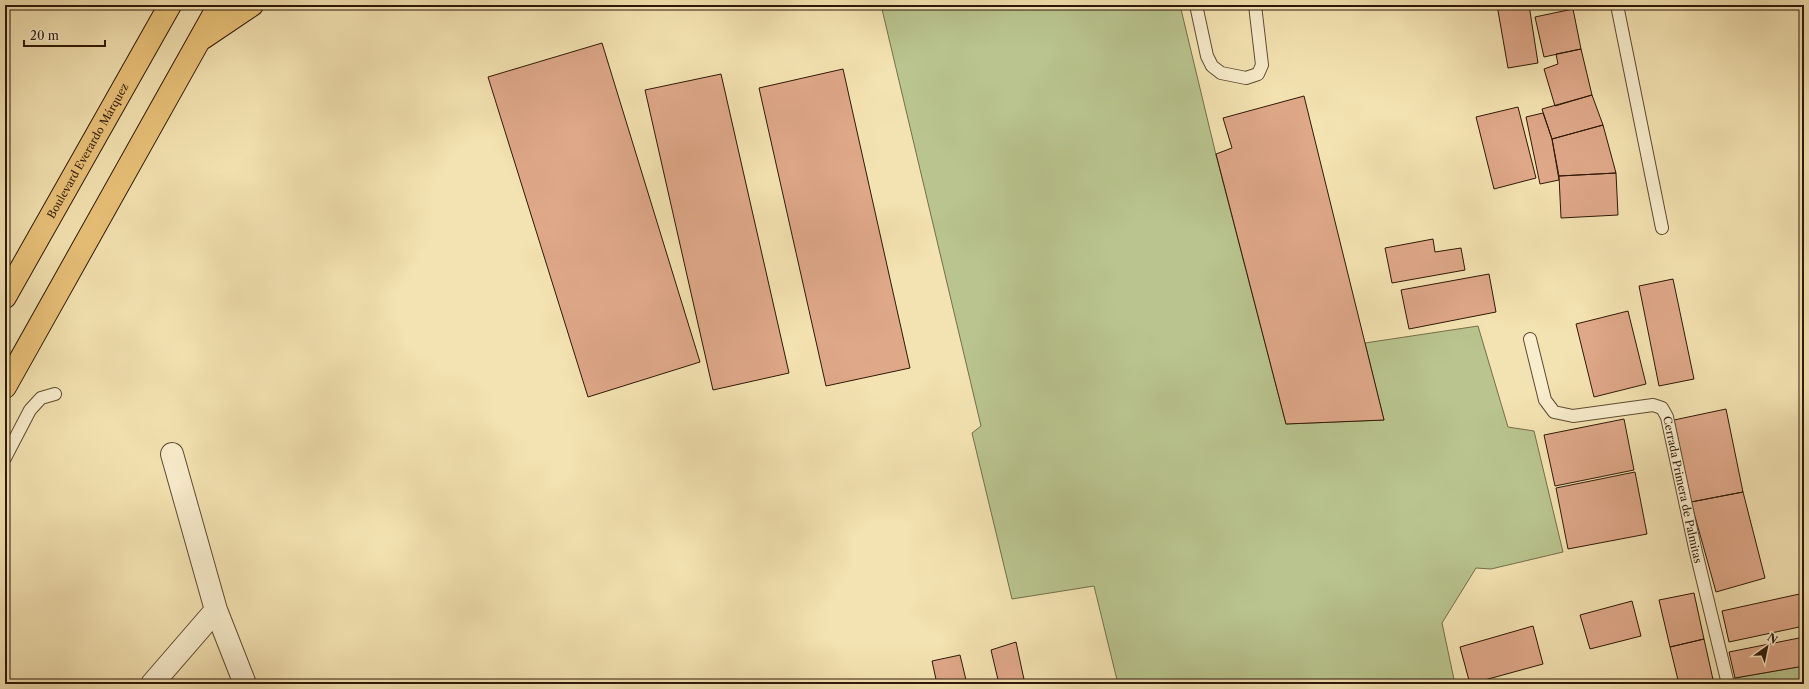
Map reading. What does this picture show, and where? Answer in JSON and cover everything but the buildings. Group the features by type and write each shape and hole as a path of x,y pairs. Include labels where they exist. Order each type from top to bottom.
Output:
{"main road":[{"name":"Boulevard Everardo Márquez","path":"5,297 170,5"},
{"path":"5,387 219,5"},
{"path":"199,41 252,5"}],"street":[{"path":"172,454 216,610 245,684"},
{"path":"152,684 216,610"}],"lane":[{"path":"1196,5 1207,56 1212,66 1221,73 1246,78 1258,74 1262,65 1256,5"},
{"path":"1617,5 1662,228"},
{"name":"Cerrada Primera de Palmitas","path":"1530,339 1545,400 1554,412 1573,416 1653,405 1662,408 1666,417 1694,548 1728,684"},
{"path":"5,458 30,410 41,398 55,394"}],"green space":[{"path":"881,5 1180,5 1216,155 1286,424 1384,420 1365,343 1478,326 1508,427 1534,431 1563,552 1491,569 1476,568 1442,623 1455,684 1118,684 1094,586 1012,599 972,433 981,426"},
{"path":"1804,666 1804,684 1736,684 1735,678"}]}
